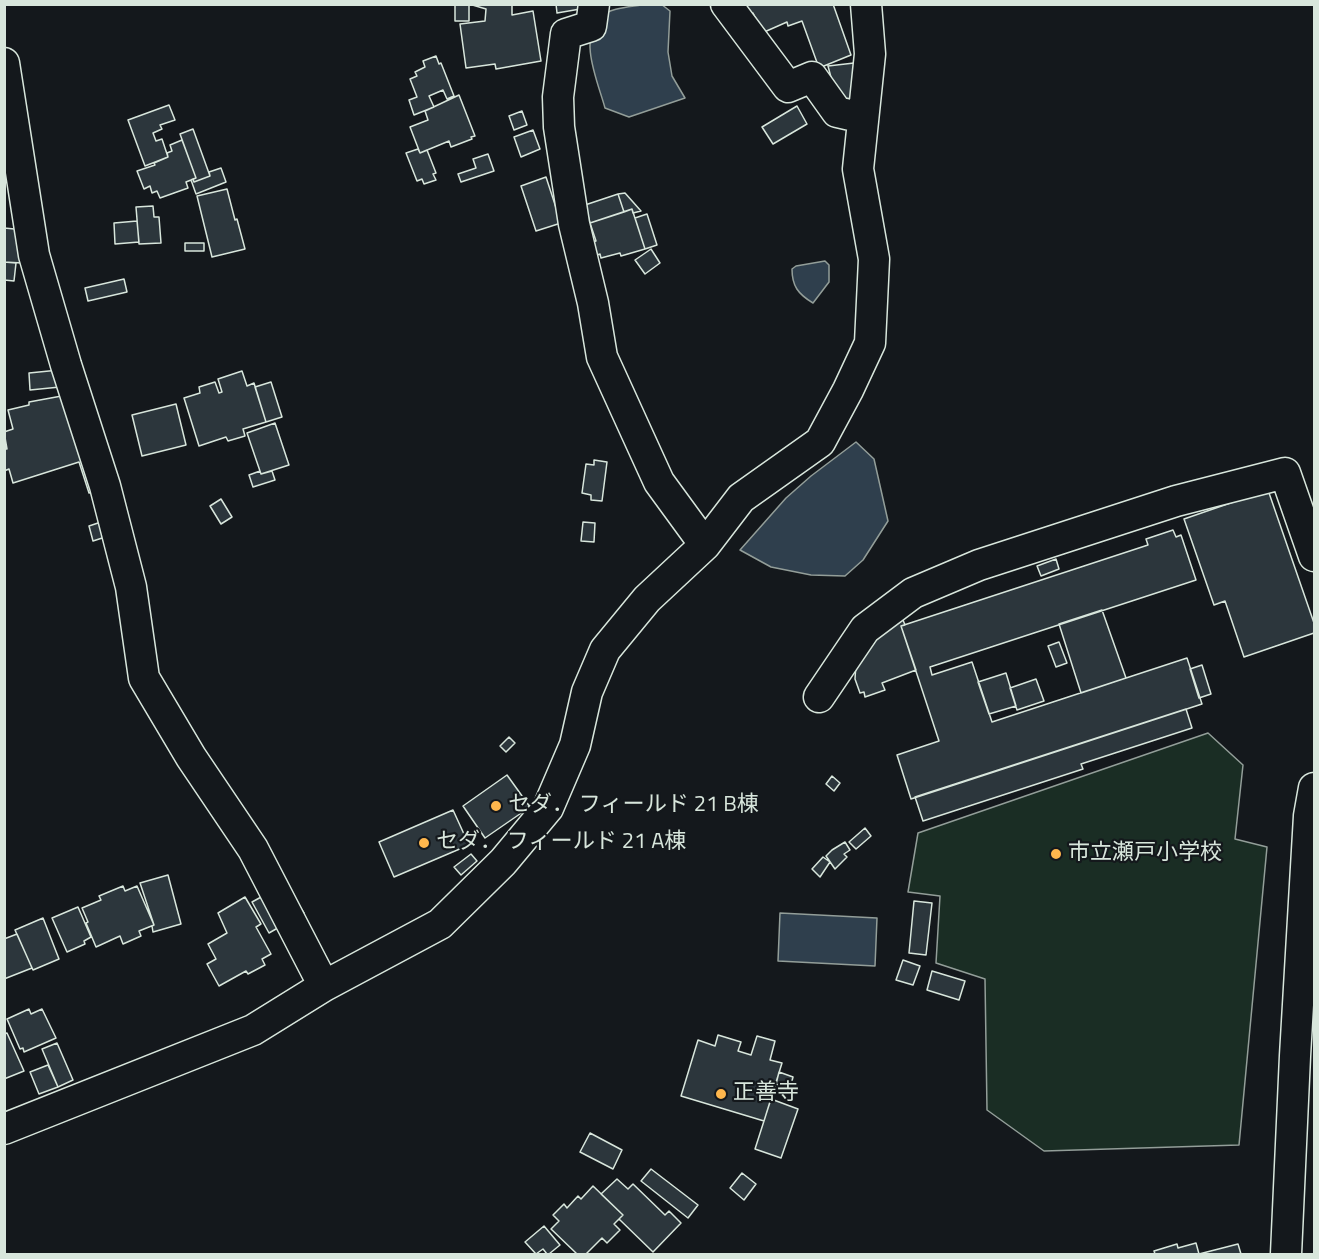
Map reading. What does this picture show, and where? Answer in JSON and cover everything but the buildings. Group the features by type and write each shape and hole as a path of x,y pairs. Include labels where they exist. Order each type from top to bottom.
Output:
{"street":[{"path":"594,4 591,26 566,34 558,97 559,126 574,224 593,303 602,357 659,482 705,545"},
{"path":"726,4 788,87 812,77 837,112 863,118"},
{"path":"4,1129 253,1030 324,987 440,924 503,862 548,808 575,746 587,692 605,650 647,599 705,545 741,498 820,442 870,343 874,259 858,169 870,54 866,4"},
{"path":"4,63 34,255 105,486 131,587 144,678 191,757 254,849 324,987"},
{"path":"819,697 865,629 913,593 979,565 1176,501 1285,473 1314,556"},
{"path":"1286,1254 1295,1056 1312,805"}],"green space":[{"path":"1208,733 1243,765 1235,839 1267,847 1239,1145 1044,1151 987,1110 985,979 936,963 940,896 908,892 918,833"}],"water":[{"path":"661,4 670,11 668,52 672,76 685,98 629,117 605,108 592,61 591,37 594,26 604,14 620,8"},
{"path":"825,261 829,265 829,282 813,303 797,289 792,269 796,266"},
{"path":"856,442 874,459 888,521 863,560 845,576 811,575 771,567 740,550 786,498"},
{"path":"780,913 877,918 875,966 778,961"}],"place":[{"name":"セダ． フィールド 21 B棟","path":"496,806"},
{"name":"セダ． フィールド 21 A棟","path":"424,843"},
{"name":"市立瀬戸小学校","path":"1056,854"},
{"name":"正善寺","path":"721,1094"}]}
